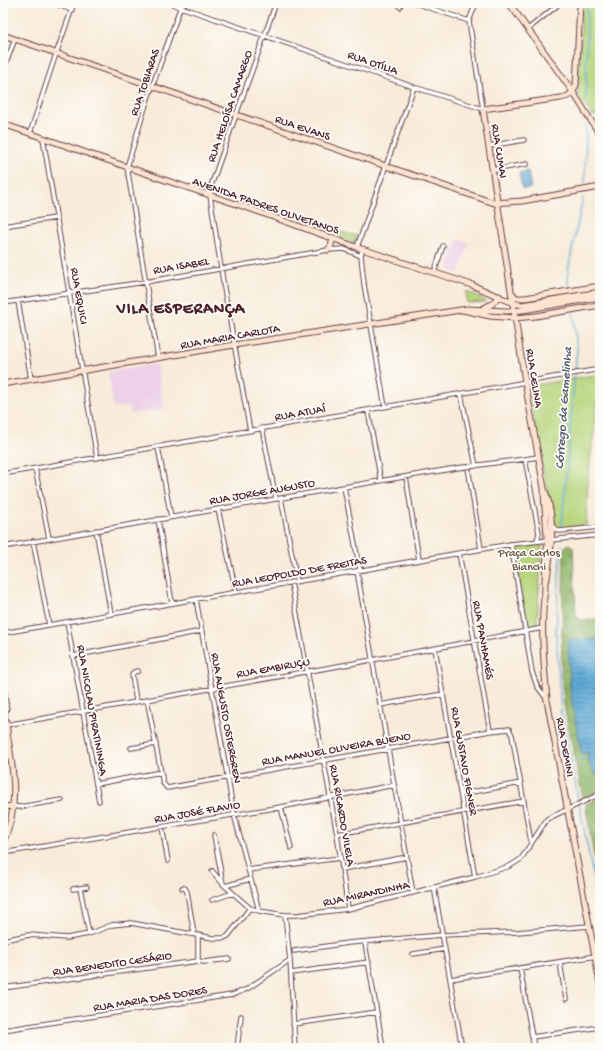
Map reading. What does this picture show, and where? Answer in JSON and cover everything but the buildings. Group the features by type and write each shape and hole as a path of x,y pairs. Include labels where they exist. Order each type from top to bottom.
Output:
{"street":[{"path":"52,3 72,10"},
{"path":"30,133 74,3"},
{"name":"RUA OTÍLIA","path":"169,3 181,5 414,87 483,109 561,98 568,96 573,92"},
{"name":"RUA HELOÍSA CAMARGO","path":"250,431 220,268 210,195 211,186 276,3"},
{"path":"415,3 469,21 476,3"},
{"path":"509,3 573,92 600,135"},
{"path":"573,92 576,85 580,3"},
{"path":"528,29 559,4"},
{"name":"RUA TOBIARAS","path":"127,167 181,5"},
{"name":"RUA CUMAI","path":"469,21 483,109 491,146 493,170 513,303"},
{"name":"RUA EVANS","path":"3,35 482,200 498,204 600,187"},
{"path":"3,71 15,40"},
{"path":"385,407 359,248 385,166 414,87"},
{"name":"AVENIDA PADRES OLIVETANOS","path":"3,124 359,248 472,285 522,307"},
{"name":"RUA EQUICI","path":"43,138 97,458"},
{"path":"491,146 524,140"},
{"path":"493,170 527,164"},
{"path":"127,167 158,358"},
{"path":"3,226 56,218"},
{"path":"328,250 331,246 333,238"},
{"path":"434,273 443,246"},
{"name":"RUA ISABEL","path":"3,303 145,282 328,250 344,249 361,256"},
{"path":"512,293 516,298 525,298 600,286"},
{"path":"522,307 600,292"},
{"path":"483,308 492,304 499,296"},
{"path":"522,307 600,297"},
{"path":"18,301 31,379"},
{"name":"RUA CELINA","path":"513,303 525,382 544,488 550,540"},
{"name":"RUA MARIA CARLOTA","path":"460,310 490,316 515,318 600,305"},
{"name":"RUA MARIA CARLOTA","path":"3,384 234,345 470,308 514,310 522,307"},
{"name":"RUA ATUAÍ","path":"3,474 262,428 368,411 581,372 600,370"},
{"path":"461,394 476,466"},
{"path":"368,411 381,480"},
{"path":"262,428 276,498"},
{"path":"158,447 171,517"},
{"path":"537,541 539,533 525,459 538,457"},
{"name":"RUA JORGE AUGUSTO","path":"3,547 381,480 525,459"},
{"path":"468,467 481,549"},
{"path":"35,468 49,538"},
{"path":"406,476 420,560"},
{"path":"344,487 387,749 413,893"},
{"name":"RUA CELINA","path":"544,488 548,500 552,525 545,591 543,628 547,700"},
{"path":"281,498 297,581"},
{"path":"218,509 236,592"},
{"path":"158,519 172,603"},
{"path":"552,525 556,530 560,531 600,527"},
{"path":"96,530 111,614"},
{"name":"RUA LEOPOLDO DE FREITAS","path":"3,633 511,544 600,535"},
{"path":"33,541 48,625"},
{"name":"RUA DEMINI","path":"511,544 534,680 547,700 600,983"},
{"name":"RUA PANHAMÉS","path":"458,553 490,731"},
{"name":"RUA RICARDO VILELA","path":"291,582 306,672 337,834 348,909"},
{"name":"RUA AUGUSTO OSTERGREN","path":"196,599 234,814 258,911"},
{"name":"RUA NICOLAU PIRATININGA","path":"66,622 99,801"},
{"name":"RUA EMBIRUÇU","path":"6,725 435,649 543,628"},
{"path":"73,656 202,631"},
{"name":"RUA GUSTAVO FIGNER","path":"435,649 475,877"},
{"path":"136,701 132,675 134,672 138,671"},
{"path":"3,686 6,708 3,714 14,781 13,806 9,831 3,842"},
{"path":"380,705 443,694"},
{"path":"96,784 161,772 148,699"},
{"name":"RUA MANUEL OLIVEIRA BUENO","path":"161,772 165,787 227,778 506,728 509,729 512,735 521,783"},
{"path":"131,748 156,744"},
{"path":"461,794 521,783 531,842"},
{"name":"RUA JOSÉ FLAVIO","path":"3,854 282,807 394,786"},
{"name":"RUA MIRANDINHA","path":"250,908 258,911 285,915 311,914 348,909 475,877 518,862 547,819 600,794"},
{"path":"3,807 20,807 62,800"},
{"path":"337,834 524,802"},
{"path":"282,807 291,848"},
{"path":"162,827 168,861"},
{"path":"214,835 224,885"},
{"path":"342,869 407,857"},
{"path":"248,870 340,858"},
{"path":"3,940 29,936 67,938 88,934 112,925 131,923 213,938 226,938 250,908 224,885 212,871"},
{"path":"224,885 250,879"},
{"path":"73,889 87,887"},
{"path":"434,887 462,1048"},
{"path":"80,888 88,934"},
{"path":"182,888 186,888 187,892 196,934 198,961"},
{"path":"212,900 233,893"},
{"path":"285,915 291,973 295,1048"},
{"path":"294,951 331,945 442,935 517,932 589,926"},
{"path":"365,943 383,1048"},
{"path":"413,954 445,949"},
{"path":"450,979 560,963 596,956"},
{"name":"RUA BENEDITO CESÁRIO","path":"3,988 198,961 204,962 229,959"},
{"name":"RUA MARIA DAS DORES","path":"3,1030 232,995 247,989 290,960"},
{"path":"291,973 369,962"},
{"path":"560,963 566,999"},
{"path":"520,968 534,1048"},
{"path":"293,1024 377,1012"},
{"path":"236,1048 241,1016"},
{"path":"532,1037 600,1027"}],"shaded area":[{"path":"458,239 469,243 459,273 447,269"},
{"path":"157,364 164,409 131,414 129,406 114,408 108,372"}],"green space":[{"path":"582,3 600,3 600,115 593,116 578,95"},
{"path":"341,232 357,236 354,243 340,237 339,234"},
{"path":"466,291 485,300 486,302 467,303"},
{"path":"600,374 588,478 586,525 568,529 555,527 539,450 530,397 530,386"},
{"name":"Praça Carlos Bianchi","path":"542,544 537,624 535,627 528,628 526,626 514,547"},
{"path":"569,544 573,547 576,615 581,620 600,619 600,639 569,640 582,754 587,753 590,767 600,780 600,790 584,798 565,711 561,675 564,548"},
{"path":"600,797 600,893 586,804"}],"water":[{"path":"528,171 531,188 522,189 519,173"},
{"path":"600,639 600,780 590,767 588,753 582,754 570,688 568,643 569,640"}],"waterway":[{"name":"Córrego da Gamelinha","path":"586,101 587,7"},
{"name":"Córrego da Gamelinha","path":"585,183 586,125"},
{"name":"Córrego da Gamelinha","path":"571,296 568,282 568,270 583,198"},
{"name":"Córrego da Gamelinha","path":"562,525 577,349 573,312"},
{"name":"Córrego da Gamelinha","path":"561,546 556,632 561,712 600,910"},
{"path":"571,762 589,758"}],"district":[{"name":"VILA ESPERANÇA","path":"181,307"}]}
